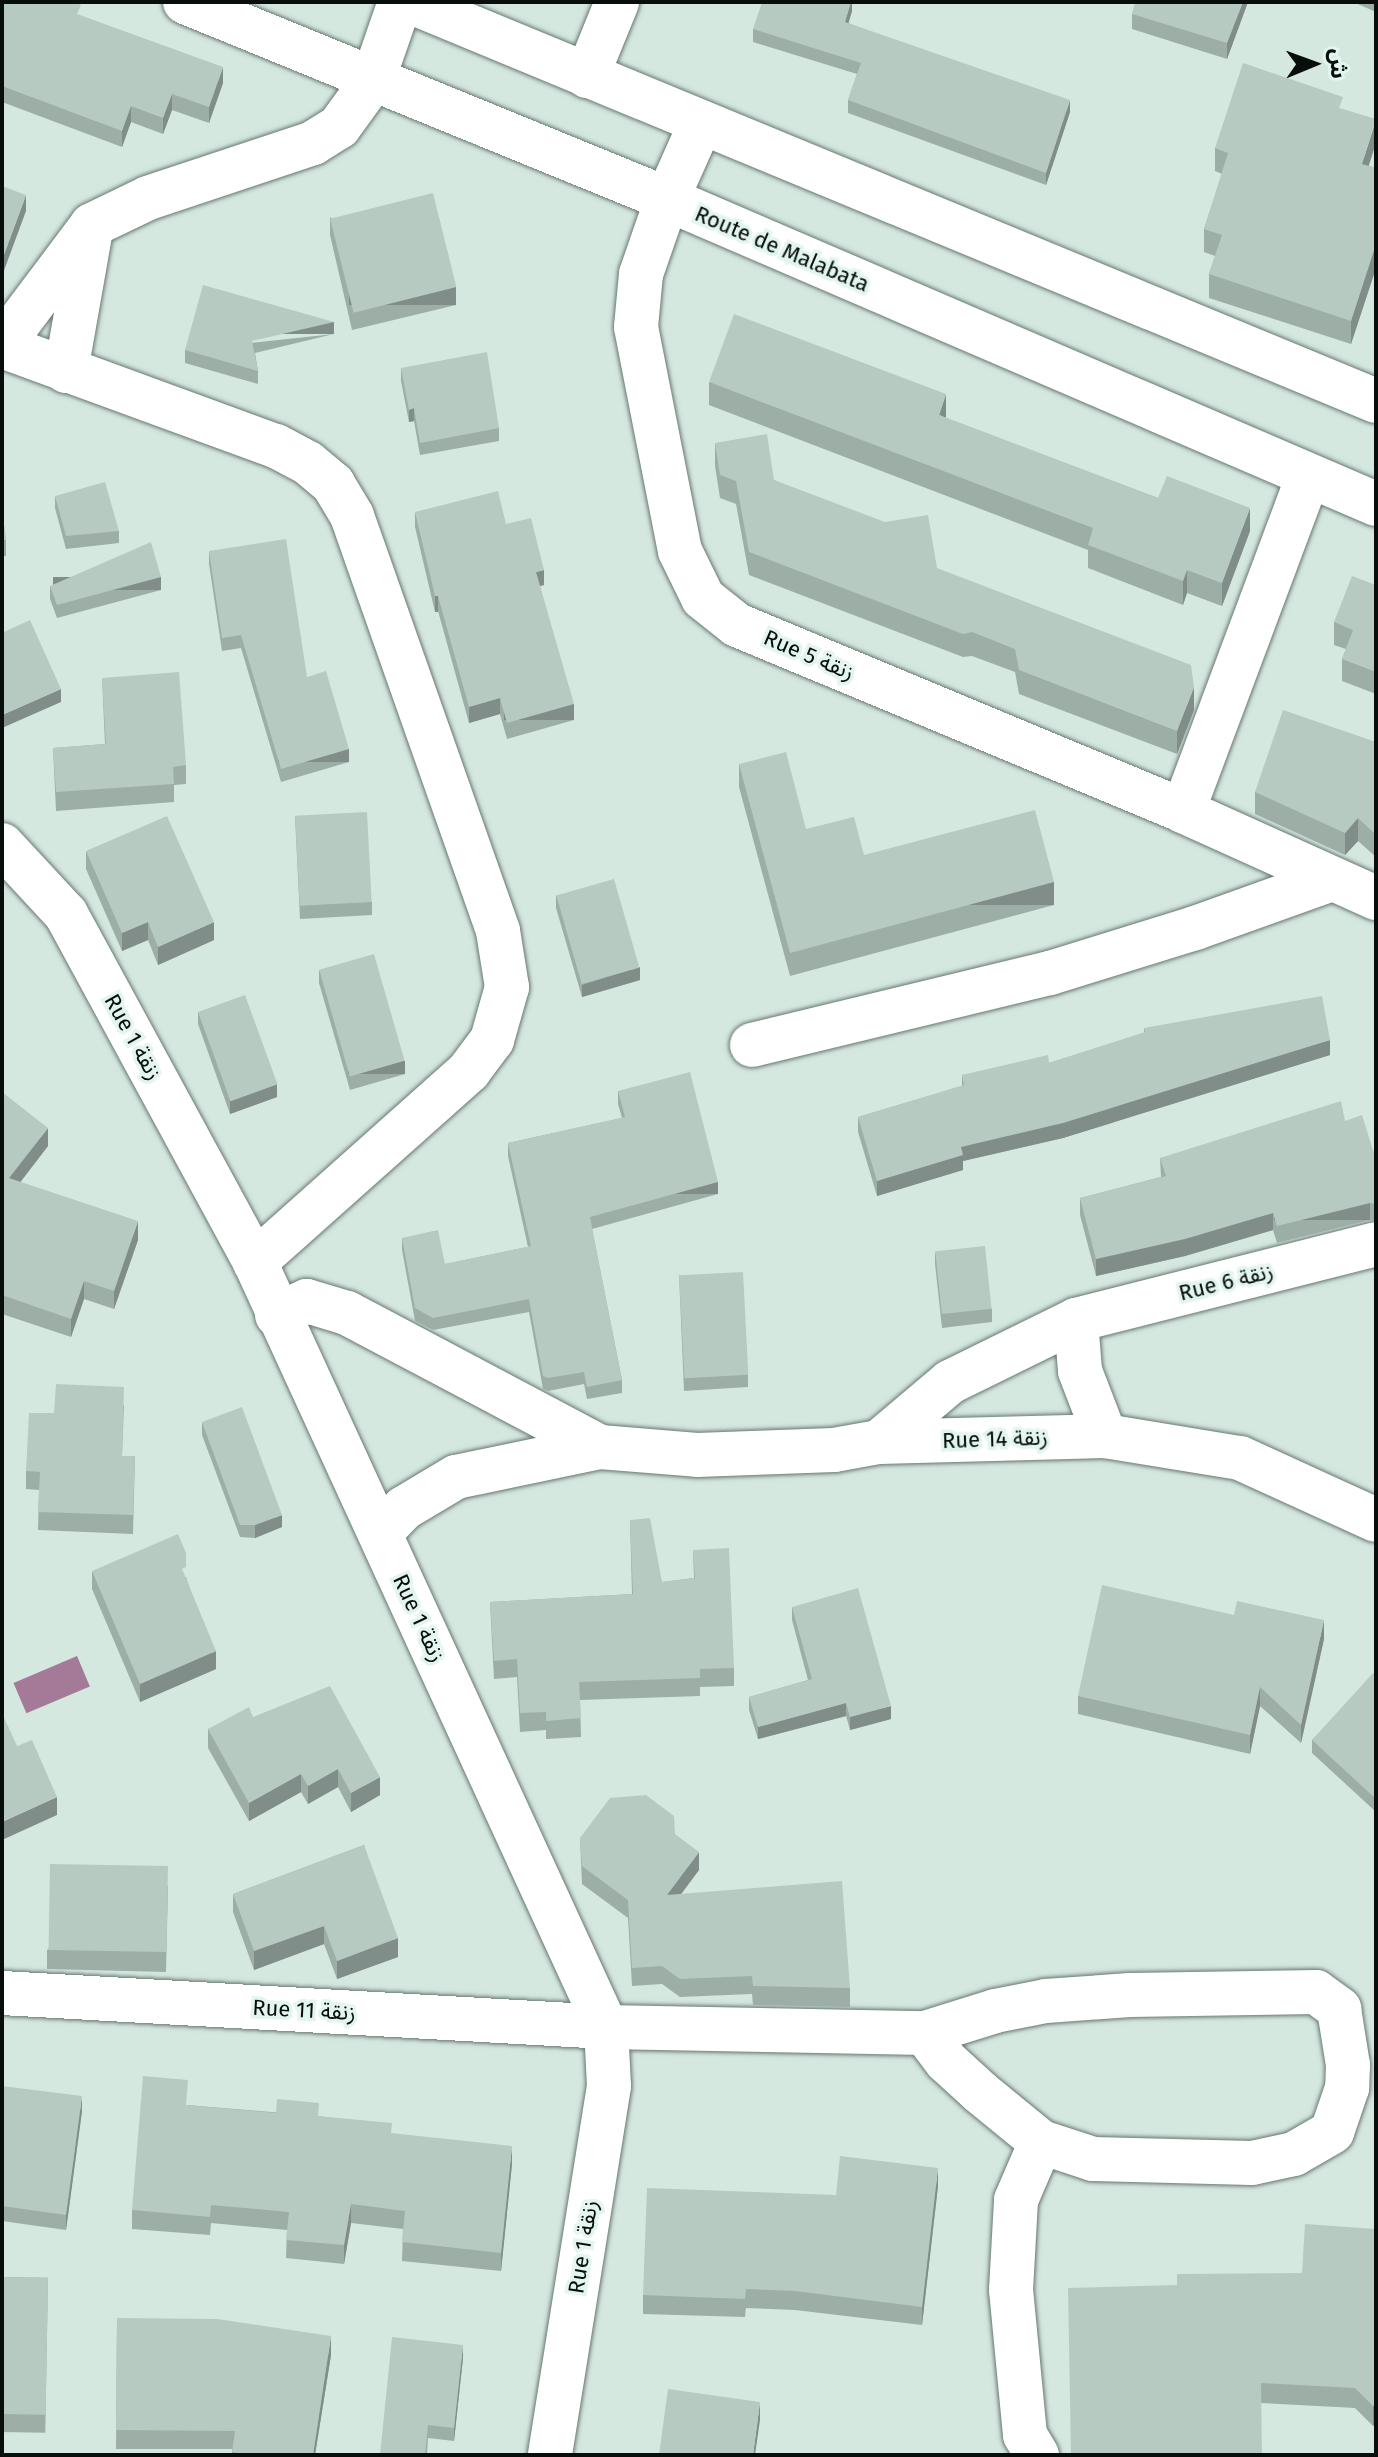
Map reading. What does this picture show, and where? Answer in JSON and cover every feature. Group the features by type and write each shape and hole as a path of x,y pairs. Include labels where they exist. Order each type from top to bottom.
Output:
{"street":[{"name":"Route de Malabata","path":"185,2 667,199 1376,504"},
{"path":"255,1262 469,1071 492,1040 507,987 498,931 352,516 333,484 308,463 276,446 2,345 92,225 148,198 313,143 339,127 373,80 400,2"},
{"path":"411,2 700,125 1376,401"},
{"path":"587,76 617,2"},
{"name":"Rue 5 زنقة","path":"700,125 667,199 641,274 636,327 680,551 703,598 737,625 1183,811 1376,898"},
{"path":"66,371 92,225"},
{"path":"1183,811 1308,477"},
{"name":"Rue 1 زنقة","path":"2,845 66,914 255,1262 606,2027 609,2086 550,2455"},
{"path":"752,1045 1050,973 1167,937 1332,879"},
{"name":"Rue 6 زنقة","path":"879,1442 950,1382 1076,1320 1376,1244"},
{"name":"Rue 14 زنقة","path":"277,1315 307,1301 347,1313 600,1447"},
{"path":"1076,1320 1080,1371 1105,1436"},
{"name":"Rue 14 زنقة","path":"380,1533 404,1508 456,1477 600,1447 697,1455 834,1450 879,1442 1105,1436 1240,1458 1376,1520"},
{"name":"Rue 11 زنقة","path":"2,1993 606,2027 925,2033 995,2011 1046,2001 1130,1995 1316,1992 1339,2009 1348,2065 1340,2117 1332,2132 1294,2154 1252,2163 1134,2161 1093,2159 1041,2142"},
{"path":"925,2033 969,2082 1041,2142 1016,2200 1011,2290 1025,2435 1037,2455"}],"shaded area":[{"path":"77,1656 90,1686 26,1713 13,1683"}],"building":[{"path":"2,2 74,2 81,5 77,14 223,67 209,107 172,94 163,118 131,106 122,131 2,86"},
{"path":"762,2 851,2 845,22 1070,100 1046,173 848,100 861,63 753,29"},
{"path":"1135,2 1243,2 1227,43 1132,14"},
{"path":"1243,63 1343,97 1339,108 1376,119 1362,164 1376,168 1376,244 1351,321 1209,274 1222,235 1204,229 1228,153 1215,148"},
{"path":"2,186 26,195 2,260"},
{"path":"433,193 456,287 354,313 330,219"},
{"path":"203,285 334,322 252,341 258,371 185,350"},
{"path":"734,314 946,394 939,415 1158,498 1167,476 1250,508 1222,583 1187,570 1183,581 1088,545 1093,528 709,382"},
{"path":"487,352 499,428 420,443 414,408 409,410 401,368"},
{"path":"767,434 774,480 885,522 928,515 937,568 1191,665 1194,687 1177,731 1019,670 1015,649 972,632 963,634 749,552 736,481 720,475 715,443"},
{"path":"105,482 119,531 66,536 55,496"},
{"path":"498,491 506,524 531,518 544,570 536,572 574,704 507,723 500,698 469,707 438,596 435,596 415,512"},
{"path":"2,510 6,540 2,540"},
{"path":"286,539 307,677 326,671 349,749 281,769 241,635 222,638 209,551"},
{"path":"151,542 161,577 57,605 50,586"},
{"path":"1352,576 1376,585 1376,672 1342,659 1353,630 1334,622"},
{"path":"30,620 61,689 2,715 2,633"},
{"path":"179,672 186,765 173,767 174,784 56,792 53,748 106,744 102,678"},
{"path":"1283,710 1376,742 1376,835 1358,818 1345,833 1255,792"},
{"path":"786,752 806,829 854,817 864,855 1035,810 1054,882 790,953 739,764"},
{"path":"367,812 372,902 300,906 295,816"},
{"path":"167,816 214,922 158,947 148,922 122,933 86,851"},
{"path":"614,879 639,967 582,984 556,896"},
{"path":"374,954 405,1061 350,1076 319,970"},
{"path":"245,995 277,1084 231,1101 198,1012"},
{"path":"1322,996 1330,1040 1063,1123 961,1147 963,1155 877,1181 858,1117 964,1085 962,1075 1048,1055 1049,1063 1145,1032 1144,1028"},
{"path":"690,1072 718,1182 590,1217 622,1380 587,1387 584,1372 548,1378 543,1376 529,1299 433,1318 415,1308 402,1238 438,1230 445,1264 531,1246 508,1143 625,1117 618,1091"},
{"path":"2,1092 48,1128 9,1178 138,1221 114,1291 84,1281 71,1319 2,1295"},
{"path":"1341,1101 1345,1121 1362,1115 1376,1160 1376,1204 1277,1226 1273,1213 1185,1239 1096,1259 1080,1198 1166,1176 1160,1158"},
{"path":"985,1246 992,1309 942,1314 935,1251"},
{"path":"743,1272 748,1375 684,1378 679,1275"},
{"path":"56,1384 124,1387 122,1456 135,1456 133,1515 38,1512 40,1472 26,1471 29,1413 54,1413"},
{"path":"242,1407 282,1515 255,1525 240,1525 202,1422"},
{"path":"650,1518 662,1582 695,1578 693,1550 729,1548 734,1668 700,1669 700,1678 579,1682 581,1718 546,1721 546,1712 520,1713 517,1659 494,1661 490,1602 633,1594 630,1520"},
{"path":"178,1534 186,1553 186,1567 182,1569 216,1651 140,1684 92,1571"},
{"path":"1102,1585 1234,1615 1237,1601 1324,1620 1301,1725 1260,1687 1250,1735 1078,1696"},
{"path":"858,1588 891,1706 850,1717 846,1703 758,1727 749,1697 812,1679 792,1607"},
{"path":"1373,1673 1376,1675 1376,1799 1312,1740"},
{"path":"330,1686 380,1777 351,1793 338,1769 308,1786 301,1774 249,1803 208,1729 249,1707 253,1717"},
{"path":"2,1713 17,1746 32,1740 57,1797 2,1822"},
{"path":"646,1795 674,1816 675,1834 699,1852 667,1895 842,1881 850,1988 753,1986 752,1976 680,1979 662,1966 632,1968 628,1900 582,1866 580,1838 610,1798"},
{"path":"364,1845 398,1938 337,1961 324,1926 254,1951 233,1894"},
{"path":"50,1864 168,1866 166,1952 48,1950"},
{"path":"143,2076 188,2080 186,2105 276,2113 277,2099 319,2103 318,2116 392,2123 391,2133 512,2146 501,2253 402,2242 405,2211 351,2204 344,2245 286,2240 289,2212 211,2205 210,2217 132,2210"},
{"path":"2,2086 82,2096 66,2215 2,2206"},
{"path":"840,2156 938,2168 922,2307 795,2291 746,2289 745,2299 643,2295 647,2188 836,2195"},
{"path":"1305,2224 1376,2229 1376,2403 1373,2406 1355,2388 1261,2383 1262,2455 1071,2455 1068,2288 1177,2285 1177,2274 1302,2273"},
{"path":"2,2277 48,2278 46,2415 2,2414"},
{"path":"117,2318 217,2319 331,2336 313,2455 232,2452 235,2431 116,2430"},
{"path":"392,2337 463,2345 454,2428 428,2425 425,2455 380,2455"},
{"path":"668,2389 760,2402 753,2455 659,2455"}]}
